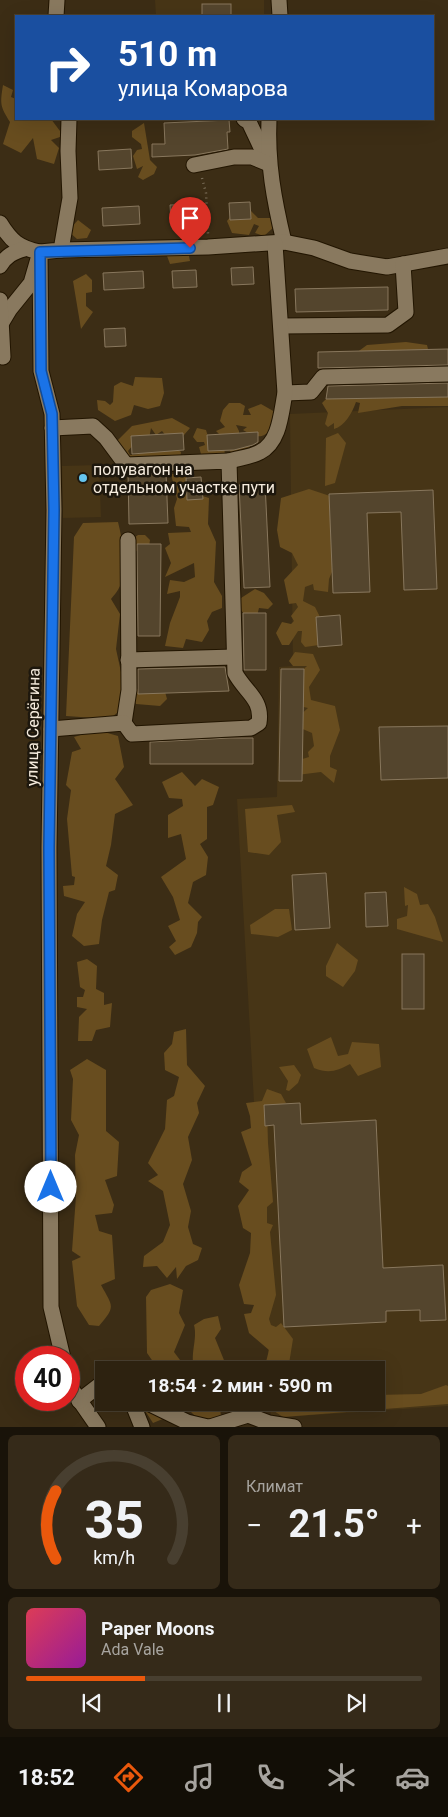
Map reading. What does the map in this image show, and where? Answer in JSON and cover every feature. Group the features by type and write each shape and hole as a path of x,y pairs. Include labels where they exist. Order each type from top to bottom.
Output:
{"street":[{"path":"56,15 57,0"},
{"path":"279,0 280,15"},
{"path":"61,250 70,198 69,120"},
{"path":"246,120 249,122 269,164"},
{"path":"52,428 93,426 106,438 126,465 230,461 260,452 274,440 285,393 280,326 280,243 269,164 269,120"},
{"path":"196,164 234,157 252,157 269,164"},
{"path":"0,223 11,239 24,249 40,252 280,243 314,248 350,261 387,267 448,256"},
{"path":"0,266 5,257 24,249"},
{"path":"1,324 10,308 31,283 40,252"},
{"name":"улица Серёгина","path":"40,252 42,393 52,414 54,510 49,858 51,1307 60,1346"},
{"path":"280,326 388,325 406,312 403,264"},
{"path":"0,300 3,357"},
{"path":"285,393 311,392 323,377 448,374"},
{"path":"128,540 128,690 124,723 132,734 251,728 259,723 261,712 256,699 240,683 234,673 230,461"},
{"path":"128,660 234,657"},
{"path":"51,729 124,723"},
{"path":"95,1389 80,1401 98,1427"},
{"path":"136,1411 142,1427"},
{"path":"164,1411 187,1422 209,1427 248,1414 269,1423 294,1427"}],"path":[{"path":"196,164 206,193 208,247"}],"shaded area":[{"path":"155,0 264,0 264,15 156,15"},
{"path":"3,85 13,90 11,97 15,99 15,120 52,120 60,131 60,137 51,140 59,148 54,164 37,159 33,138 21,153 3,144 10,122 4,112 1,97"},
{"path":"144,123 150,160 157,167 154,174 143,180 138,177 143,166 137,169 133,156 137,150 142,149 141,144 132,137 132,131"},
{"path":"251,211 258,218 271,218 274,227 264,236 255,233 259,226 254,224 249,235 232,233 227,221 234,212"},
{"path":"78,220 91,230 87,238 77,239 68,231"},
{"path":"177,244 187,246 190,261 170,264 167,256"},
{"path":"86,274 92,280 92,292 86,293 86,306 93,312 81,329 73,281"},
{"path":"406,342 427,345 429,353 356,353 367,345"},
{"path":"135,377 162,378 164,393 160,406 148,409 134,405 131,415 115,421 98,410 97,400 105,401 110,405 113,402 114,386 121,382 133,386"},
{"path":"448,394 448,406 402,406 358,413 360,403 356,402 350,415 342,425 334,429 334,423 328,427 325,424 328,413 322,403 329,396"},
{"path":"229,403 240,403 245,406 243,415 251,415 248,409 261,404 275,412 275,426 267,433 257,436 243,430 247,427 236,425 239,437 243,438 255,453 231,454 229,446 224,447 225,455 219,458 201,454 199,447 205,445 204,442 197,442 193,437 197,428 206,430 210,443 222,437 216,431 225,427 220,421 223,410"},
{"path":"448,407 448,1406 385,1410 385,1361 268,1361 237,799 277,797 279,667 293,666 290,414"},
{"path":"172,418 190,428 178,442 168,438 162,431 156,435 151,428 149,439 138,439 128,451 130,455 140,454 145,445 172,446 181,452 180,460 132,465 113,461 110,448 132,426"},
{"path":"338,433 346,443 335,483 325,486 326,438"},
{"path":"99,465 101,517 63,518 62,466"},
{"path":"188,473 192,490 209,498 208,524 216,542 214,582 222,596 222,608 212,612 207,621 209,630 202,642 186,639 183,648 165,646 170,623 180,597 180,591 167,594 170,580 184,582 195,577 194,563 165,577 171,563 165,548 170,544 168,533 191,532 189,527 176,526 174,508 177,499 171,474"},
{"path":"309,489 336,498 335,565 329,579 328,592 314,590 313,584 305,587 303,601 315,607 322,621 326,644 305,647 301,642 302,631 298,631 289,645 282,645 276,633 282,622 291,624 294,621 291,616 298,607 296,603 289,604 284,580 298,565 292,553 280,547 277,530 281,498"},
{"path":"118,522 122,545 123,570 120,586 111,599 120,614 116,649 124,686 121,710 109,719 66,716 74,537 83,523"},
{"path":"138,535 145,535 150,540 149,547 143,552 132,550 131,540"},
{"path":"255,589 264,593 273,604 268,609 259,608 257,616 245,615 240,609 241,598"},
{"path":"295,652 313,654 320,670 309,687 311,700 335,706 340,730 330,756 330,767 337,770 334,783 321,772 297,775 299,760 309,757 308,752 314,746 312,733 298,727 297,718 308,708 295,705 291,681 307,666 293,666 289,661"},
{"path":"141,687 164,688 167,699 160,706 136,704 130,693"},
{"path":"97,730 118,736 124,767 115,779 133,805 115,814 106,866 118,875 115,890 109,892 102,920 99,944 84,946 72,936 77,914 85,902 64,896 63,886 74,885 75,877 72,876 67,819 71,790 66,785 72,752 81,749 74,737"},
{"path":"182,772 195,786 202,779 219,787 213,805 207,807 207,839 200,844 208,857 206,875 193,882 188,903 202,917 198,922 197,933 191,947 175,955 169,947 176,941 168,926 180,920 173,897 161,877 186,859 181,834 168,838 168,815 183,806 182,799 169,798 162,782"},
{"path":"292,805 295,812 277,815 281,842 269,855 248,852 245,809"},
{"path":"404,887 417,894 420,905 428,904 435,917 443,942 397,929 397,919 407,916 408,905 405,906"},
{"path":"275,909 289,909 292,930 278,937 251,934 250,925"},
{"path":"337,943 358,960 355,971 343,987 326,976 326,966"},
{"path":"87,959 97,966 96,989 104,993 104,1005 112,1003 110,1027 96,1030 92,1041 78,1041 79,1017 87,1009 77,1007 77,997 83,997 85,990 80,987 77,962"},
{"path":"186,1029 187,1065 205,1086 197,1103 199,1113 188,1137 192,1160 183,1184 191,1211 188,1227 193,1244 202,1248 198,1260 186,1266 177,1279 176,1267 167,1278 157,1266 143,1267 144,1256 163,1242 170,1225 163,1191 148,1181 158,1175 148,1163 165,1129 167,1100 174,1096 179,1077 165,1070 164,1053 172,1044 174,1032"},
{"path":"331,1037 338,1056 348,1054 352,1042 379,1044 381,1067 358,1076 350,1064 333,1071 314,1068 307,1049"},
{"path":"87,1059 106,1070 106,1131 119,1142 117,1176 105,1180 114,1205 112,1213 95,1215 99,1231 112,1235 115,1279 101,1285 111,1306 108,1314 99,1326 89,1325 77,1306 72,1261 81,1257 72,1251 76,1196 75,1155 79,1135 71,1120 73,1079 70,1070"},
{"path":"294,1065 301,1075 298,1083 289,1091 286,1090 288,1081 279,1067"},
{"path":"267,1089 281,1094 286,1103 267,1110 273,1202 267,1207 267,1223 273,1225 270,1232 276,1295 269,1319 271,1325 276,1327 281,1323 293,1339 289,1361 266,1361 269,1350 249,1333 244,1314 251,1313 254,1305 244,1304 239,1285 250,1253 251,1233 243,1228 238,1206 249,1190 239,1182 242,1172 252,1165 241,1132 251,1128 246,1103 262,1101"},
{"path":"170,1284 183,1290 179,1313 185,1325 174,1352 180,1361 153,1361 147,1353 146,1297 151,1290"},
{"path":"218,1316 221,1329 215,1338 224,1361 193,1361 194,1325 204,1319"},
{"path":"446,1385 448,1386 448,1404 385,1409 385,1395 421,1394"},
{"path":"145,1411 173,1411 170,1416 153,1423"},
{"path":"190,1411 220,1411 221,1417 213,1423 197,1418"},
{"path":"271,1411 374,1411 271,1418"},
{"path":"274,1411 359,1411 283,1417"}],"building":[{"path":"202,4 231,4 231,15 202,15"},
{"path":"229,120 230,132 227,132 228,149 195,155 152,157 152,144 165,144 164,123"},
{"path":"131,149 132,168 99,170 98,151"},
{"path":"250,202 251,219 230,220 229,203"},
{"path":"199,204 200,222 171,223 170,205"},
{"path":"139,206 140,224 103,226 102,208"},
{"path":"253,267 254,284 232,285 231,268"},
{"path":"196,270 197,287 173,288 172,271"},
{"path":"143,271 144,288 104,290 103,273"},
{"path":"388,287 388,310 296,312 295,289"},
{"path":"125,328 126,346 105,347 104,329"},
{"path":"448,349 448,365 318,368 318,352"},
{"path":"448,383 448,397 326,399 328,386"},
{"path":"258,432 258,442 253,445 234,450 208,451 207,435"},
{"path":"183,433 184,450 132,454 131,436"},
{"path":"166,473 168,523 129,524 128,474"},
{"path":"201,477 203,499 187,500 186,478"},
{"path":"265,483 270,587 244,588 239,485"},
{"path":"433,490 437,589 404,590 401,512 367,513 370,592 333,593 329,494"},
{"path":"137,544 161,544 160,636 138,636"},
{"path":"243,613 266,613 266,670 244,670"},
{"path":"340,615 342,645 318,647 316,617"},
{"path":"225,667 229,691 138,694 138,669"},
{"path":"281,669 304,669 302,781 279,781"},
{"path":"448,726 448,778 381,780 379,727"},
{"path":"253,738 253,764 150,764 150,742"},
{"path":"326,873 330,928 295,930 292,875"},
{"path":"386,892 388,926 366,927 365,893"},
{"path":"402,954 424,954 424,1009 402,1009"},
{"path":"300,1103 301,1124 376,1120 383,1268 443,1265 446,1320 420,1321 420,1310 386,1311 386,1322 284,1327 274,1125 265,1126 264,1105"}],"place":[{"name":"полувагон на отдельном участке пути","path":"83,478"}],"route":[{"path":"51,1187 49,848 54,510 52,414 41,371 40,252 190,248"}]}
